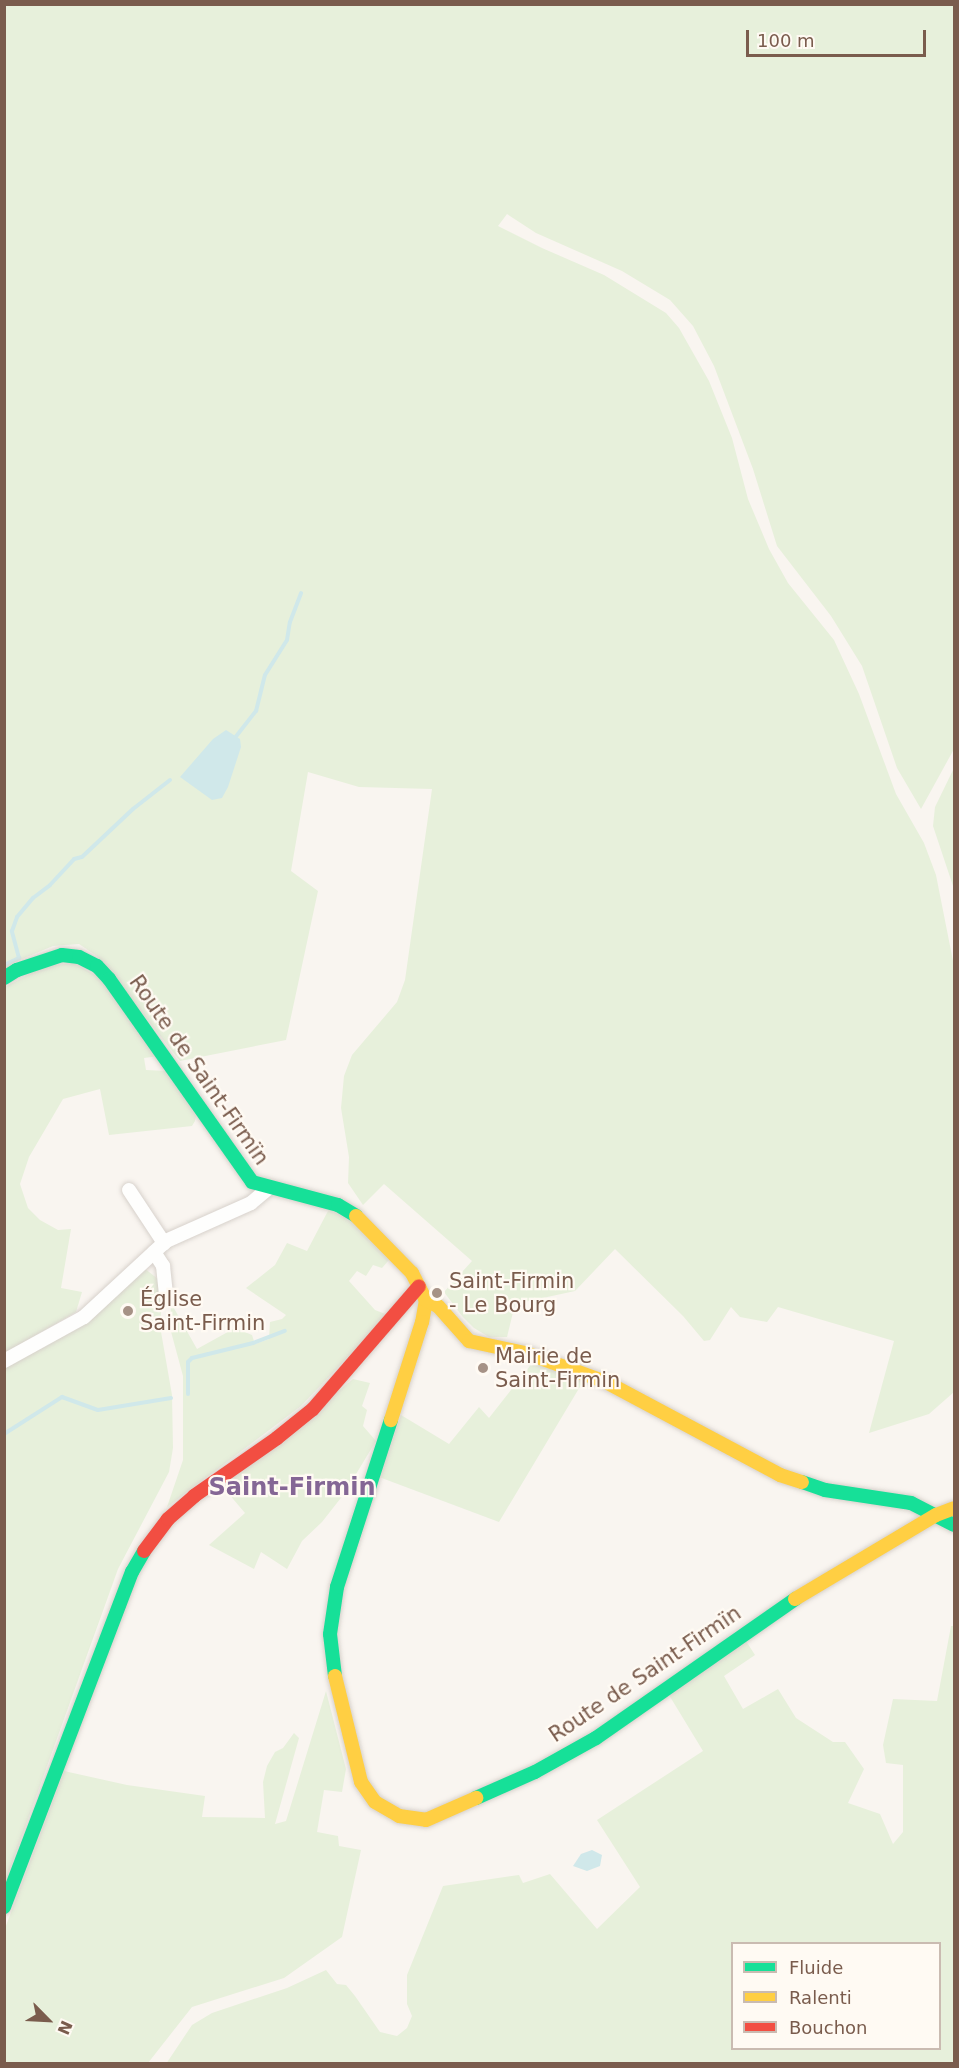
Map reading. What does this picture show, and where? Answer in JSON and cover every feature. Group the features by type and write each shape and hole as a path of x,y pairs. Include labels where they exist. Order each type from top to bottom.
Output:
{"street":[{"name":"Route de Saint-Firmïn","path":"4,978 17,970 62,955 79,957 97,966 109,979 252,1182 338,1204 361,1219 412,1273 426,1300 422,1322 337,1587 330,1634 335,1680 361,1782 375,1802 399,1816 426,1820 470,1803 576,1749 770,1614 936,1515 954,1508"},
{"path":"4,1361 84,1317 159,1247 180,1233 251,1203 269,1188"},
{"path":"129,1190 159,1247 166,1296"},
{"path":"4,1907 132,1572 150,1540 168,1519 194,1496 277,1438 313,1409 333,1389 399,1306 419,1286"},
{"path":"426,1300 438,1306 469,1341 530,1354 606,1382 780,1475 825,1490 901,1501 954,1525"}],"green space":[{"path":"5,5 954,5 954,749 921,809 897,768 862,666 831,616 777,546 753,469 714,366 693,326 670,300 622,271 536,233 507,214 498,226 604,275 666,313 679,328 709,381 732,438 748,499 769,549 788,583 834,640 859,694 896,794 924,843 936,875 954,966 954,1392 929,1414 869,1433 894,1341 778,1307 767,1322 740,1317 731,1307 710,1340 704,1341 683,1316 615,1249 575,1291 515,1304 507,1337 489,1337 474,1328 462,1316 444,1292 472,1261 384,1184 363,1205 348,1183 349,1157 341,1108 344,1076 352,1055 397,1002 405,980 432,789 359,787 308,772 291,871 318,891 286,1040 180,1061 97,956 79,944 53,946 15,962 5,969"},
{"path":"954,768 954,889 933,826 935,807"},
{"path":"74,963 100,978 159,1056 144,1058 146,1070 167,1071 196,1116 192,1126 109,1135 100,1089 63,1099 29,1157 20,1184 28,1208 40,1220 58,1230 71,1229 61,1288 82,1292 76,1312 5,1353 5,987 45,966"},
{"path":"329,1209 357,1224 389,1260 382,1268 373,1265 366,1276 357,1271 349,1281 375,1310 388,1315 301,1406 167,1507 183,1460 183,1376 170,1328 171,1303 197,1349 235,1328 252,1335 255,1344 269,1339 270,1322 282,1319 286,1315 246,1288 275,1265 287,1243 307,1251"},
{"path":"144,1268 163,1283 160,1326 172,1395 173,1448 169,1472 118,1569 5,1883 5,1367"},
{"path":"533,1362 584,1380 499,1522 379,1477 401,1415 449,1444 479,1407 489,1418"},
{"path":"353,1379 370,1383 362,1406 367,1410 363,1426 376,1441 344,1494 322,1522 302,1541 287,1569 261,1552 254,1569 209,1545 245,1513 222,1486"},
{"path":"951,1626 954,1626 954,2063 166,2064 192,2025 212,2013 287,1988 326,1970 337,1984 346,1985 380,2032 397,2036 407,2028 412,2016 407,2004 407,1975 443,1886 519,1875 523,1883 550,1874 597,1929 640,1887 597,1820 703,1751 669,1695 746,1641 755,1655 724,1676 743,1709 778,1689 796,1718 833,1742 845,1742 864,1769 848,1803 880,1814 893,1844 903,1832 903,1765 886,1763 883,1745 893,1699 937,1701"},
{"path":"326,1691 346,1769 342,1792 324,1790 317,1832 338,1836 339,1846 361,1850 342,1937 284,1978 192,2007 148,2063 5,2063 4,1931 64,1771 127,1785 205,1796 202,1817 265,1818 263,1782 267,1766 275,1752 283,1748 294,1733 299,1738 275,1824 286,1821"}],"water":[{"path":"226,730 240,739 241,747 222,798 212,800 180,777 213,739"},
{"path":"592,1850 602,1855 600,1866 587,1871 573,1866 581,1854"}],"waterway":[{"path":"234,739 256,711 265,675 287,640 290,622 301,593"},
{"path":"4,965 19,958 12,931 17,917 33,898 50,885 74,859 82,857 133,809 170,780"},
{"path":"188,1394 188,1362 192,1358 253,1343 285,1331"},
{"path":"4,1434 62,1397 98,1410 171,1398"}],"traffic: fast":[{"path":"4,978 17,970 62,955 79,957 97,966 109,979 252,1182 338,1205 356,1216"},
{"path":"335,1676 330,1634 337,1587 391,1420"},
{"path":"802,1482 825,1490 911,1503 954,1525"},
{"path":"4,1907 132,1572 144,1551"},
{"path":"476,1798 535,1772 596,1738 795,1599"}],"traffic: slow":[{"path":"356,1216 412,1273 426,1300 422,1322 391,1420"},
{"path":"426,1300 438,1306 469,1341 529,1354 606,1382 780,1475 802,1482"},
{"path":"795,1599 936,1515 954,1508"},
{"path":"335,1676 361,1782 375,1802 399,1816 426,1820 476,1798"}],"traffic: jam":[{"path":"144,1551 168,1519 194,1496 277,1438 313,1409 419,1286"}],"place":[{"name":"Saint-Firmin - Le Bourg","path":"437,1293"},
{"name":"Église Saint-Firmin","path":"128,1311"},
{"name":"Mairie de Saint-Firmin","path":"483,1368"}],"district":[{"name":"Saint-Firmin","path":"292,1488"}]}
